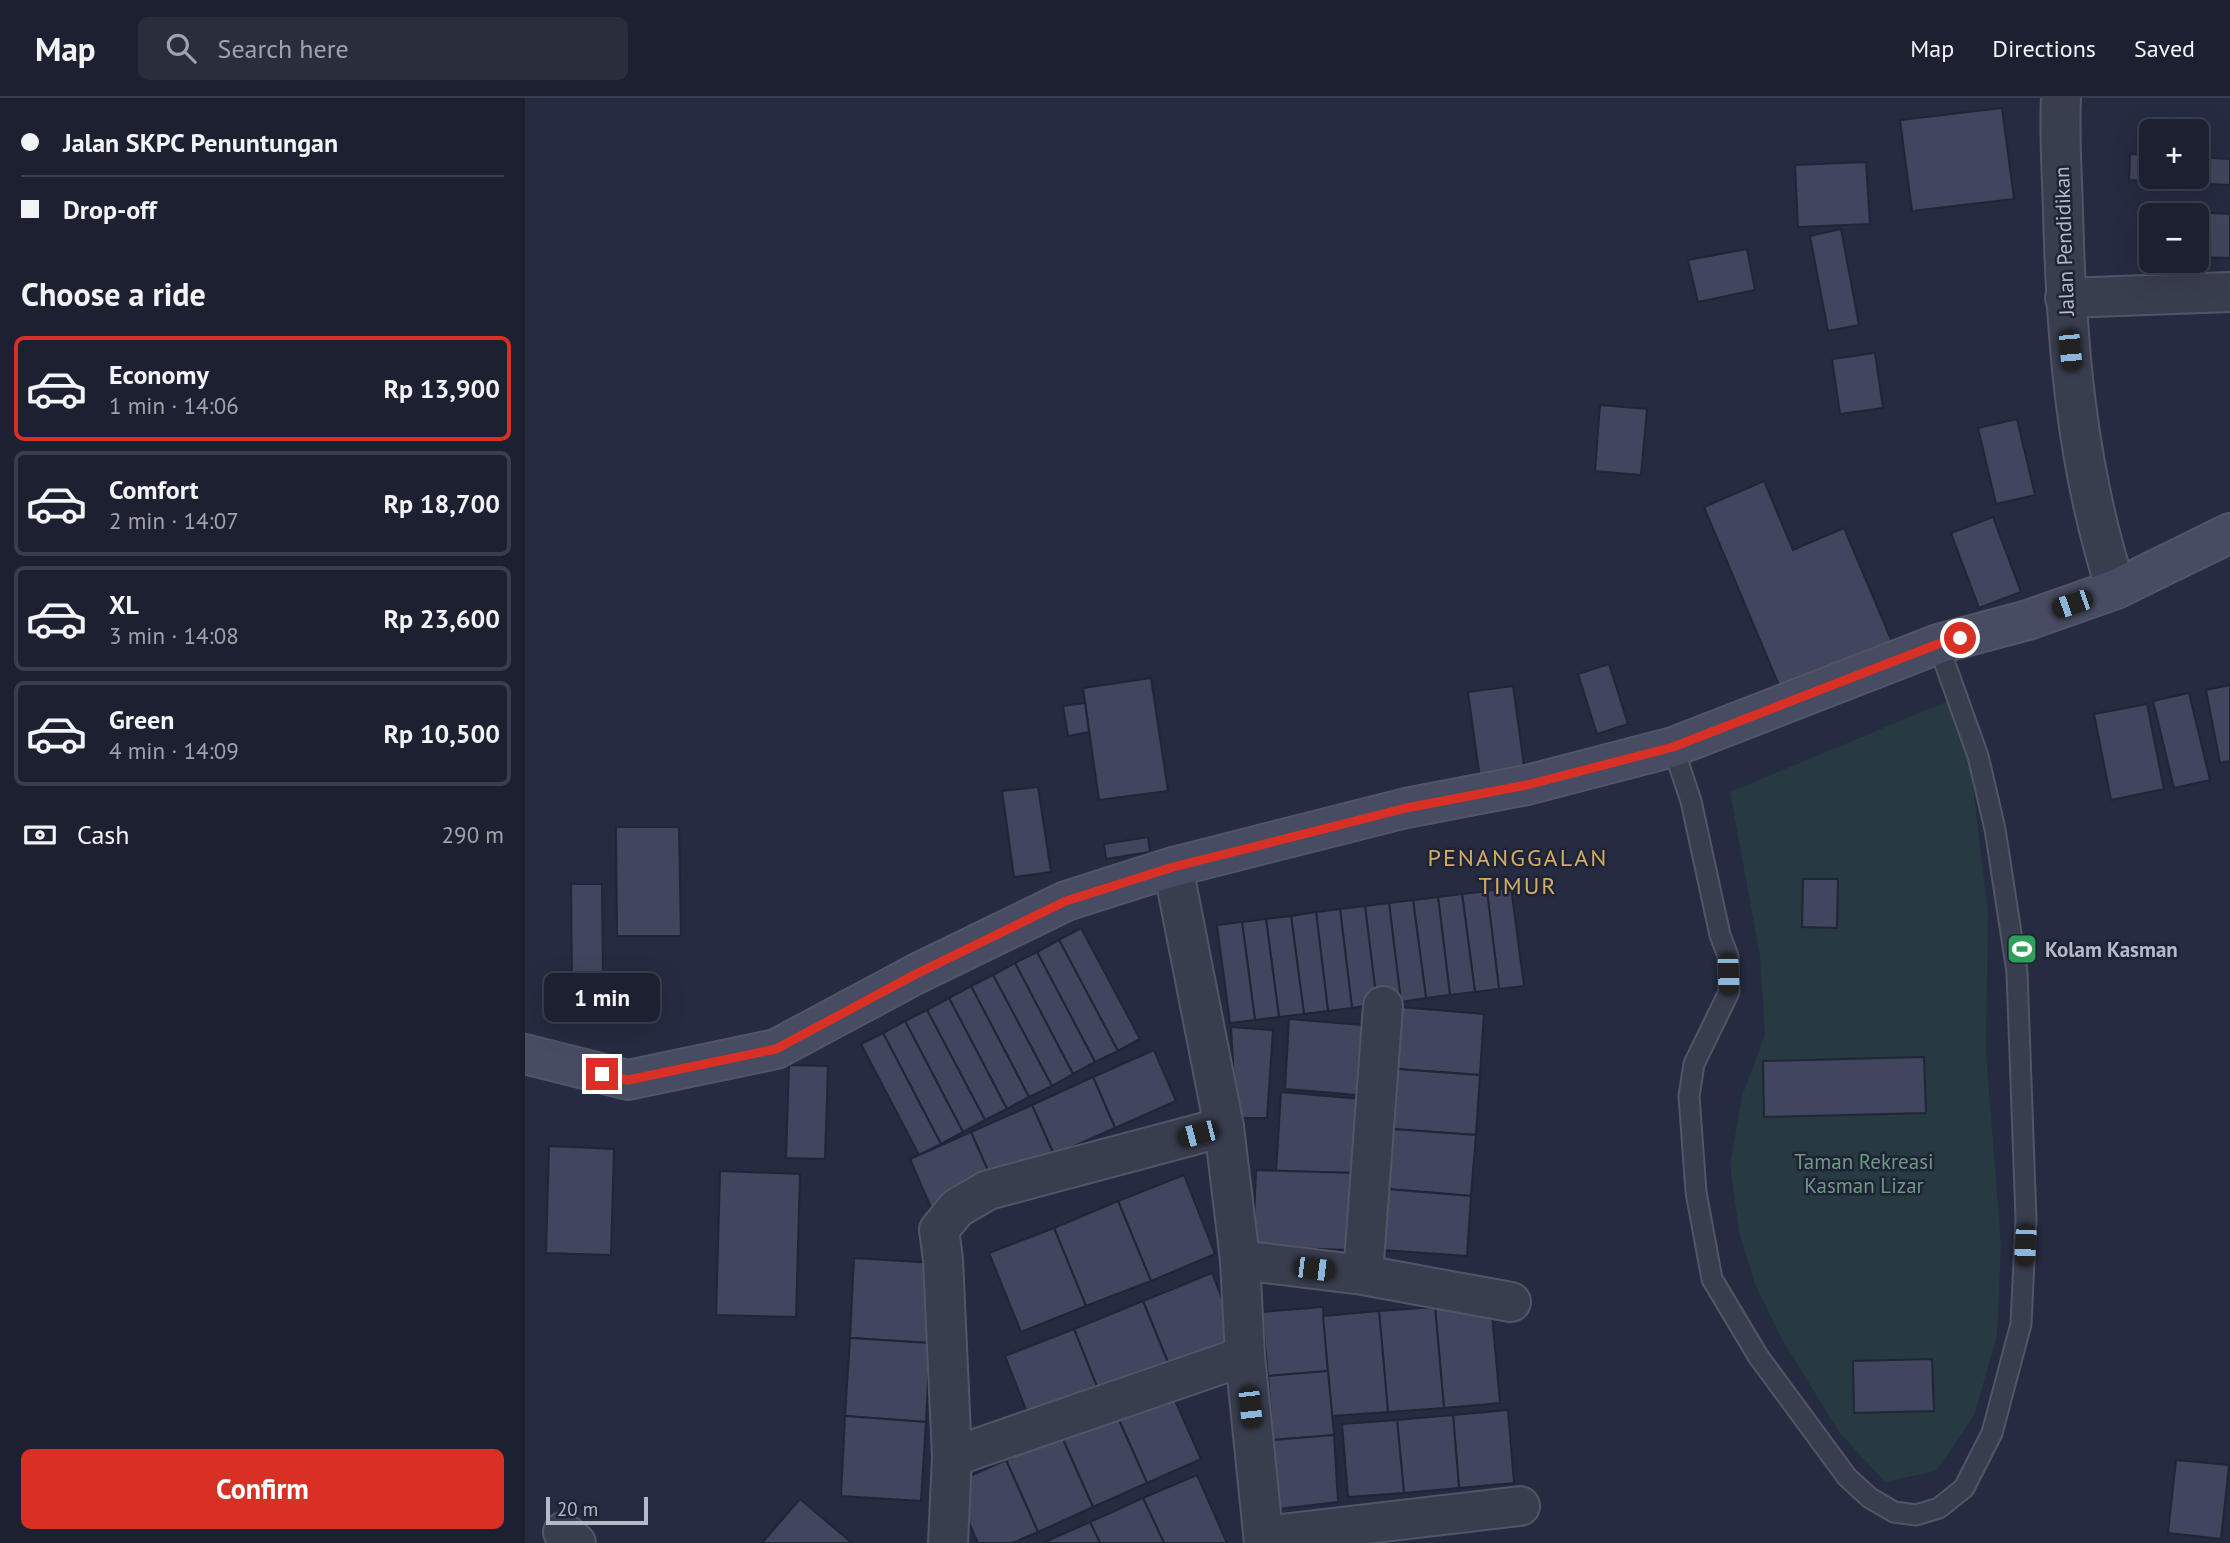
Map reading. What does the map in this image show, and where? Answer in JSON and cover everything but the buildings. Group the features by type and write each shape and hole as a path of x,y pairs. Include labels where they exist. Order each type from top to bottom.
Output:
{"street":[{"name":"Jalan Pendidikan","path":"2061,98 2065,298 2074,402 2103,550 2116,589"},
{"path":"2065,298 2230,292"},
{"path":"525,1055 628,1080 776,1049 916,974 1066,901 1173,867 1406,808 1527,785 1673,747 1938,644 2028,620 2116,589 2230,533"},
{"path":"1173,867 1224,1127 1240,1260 1245,1356 1264,1539 1520,1506"},
{"path":"1363,1275 1383,1006"},
{"path":"948,1543 952,1457 943,1259 939,1230 957,1208 988,1190 1224,1127"},
{"path":"1240,1260 1363,1275 1511,1302"},
{"path":"952,1457 1245,1356"}],"lane":[{"path":"1673,747 1691,801 1720,935 1728,957 1729,992 1694,1064 1689,1096 1696,1192 1712,1279 1758,1356 1847,1477 1870,1498 1894,1512 1916,1514 1940,1508 1964,1488 1992,1433 2021,1324 2026,1219 2017,972 1995,829 1978,757 1938,644"}],"green space":[{"name":"Taman Rekreasi Kasman Lizar","path":"1962,695 1988,912 1986,1053 2001,1244 1997,1336 1974,1416 1936,1471 1885,1482 1839,1432 1780,1336 1755,1284 1739,1232 1730,1165 1742,1096 1765,1035 1760,956 1730,792"}],"place":[{"name":"Kolam Kasman","path":"2022,949"}],"district":[{"name":"PENANGGALAN TIMUR","path":"1518,871"}],"route":[{"path":"602,1074 628,1080 776,1049 916,974 1066,901 1173,867 1406,808 1527,785 1673,747 1938,644 1960,638"}]}
